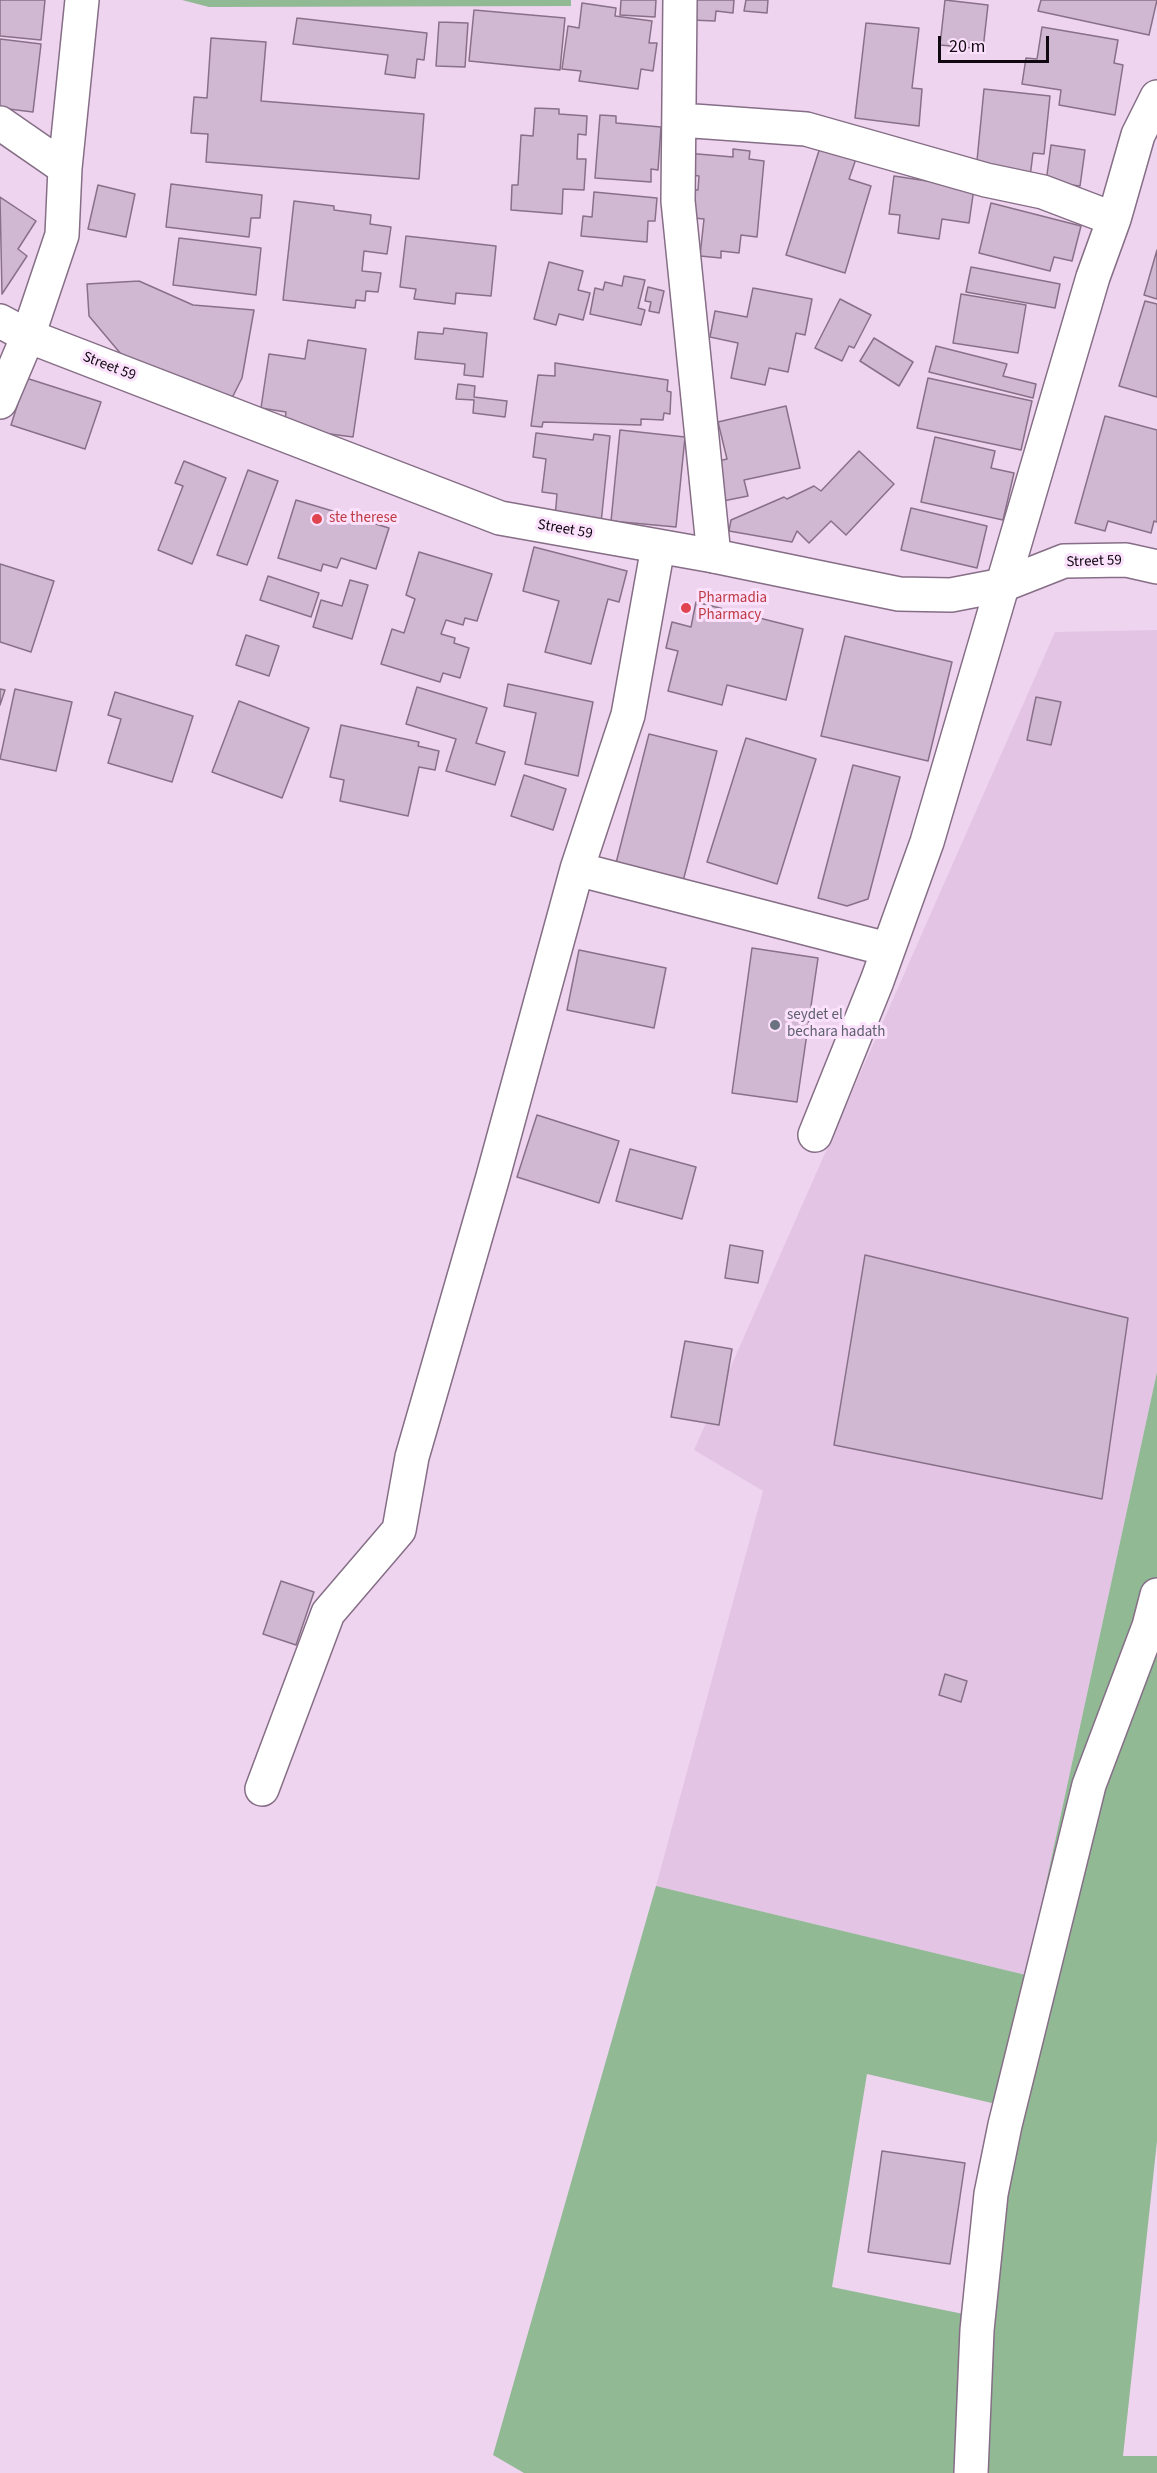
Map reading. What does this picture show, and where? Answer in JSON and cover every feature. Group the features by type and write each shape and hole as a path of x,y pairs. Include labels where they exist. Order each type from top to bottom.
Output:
{"street":[{"path":"0,402 14,329 62,235 65,168 82,0"},
{"path":"680,0 678,201 714,556"},
{"path":"815,1135 888,950 927,842 1093,277 1114,219 1138,135 1157,97"},
{"path":"680,120 806,129 986,180 1043,192 1114,219"},
{"path":"0,123 65,168"},
{"name":"Street 59","path":"14,329 500,518 714,556 899,594 951,595 1003,585 1064,561 1126,560 1157,567"},
{"path":"262,1789 328,1613 399,1530 412,1457 492,1180 577,870 628,715 658,547"},
{"path":"577,870 888,950"},
{"path":"971,2473 977,2330 991,2194 1005,2125 1089,1785 1142,1645 1157,1595"}],"shaded area":[{"path":"1157,630 1157,1372 1026,1975 656,1886 763,1491 694,1450 1055,632"}],"green space":[{"path":"182,0 571,0 571,6 209,7"},
{"path":"1157,1372 1157,2141 1123,2456 1157,2456 1157,2473 524,2473 493,2455 656,1886 1026,1975","holes":["867,2074 1009,2107 973,2316 832,2287"]}],"building":[{"path":"0,0 45,0 41,40 0,36"},
{"path":"621,0 656,0 655,17 620,15"},
{"path":"692,0 734,0 733,13 716,11 715,21 691,20"},
{"path":"746,0 768,0 767,13 744,11"},
{"path":"945,0 988,5 983,49 940,45"},
{"path":"1041,0 1157,0 1149,35 1038,11"},
{"path":"582,3 616,8 615,16 652,21 649,43 657,43 653,71 641,69 638,89 579,81 581,71 562,69 568,26 579,28"},
{"path":"474,10 565,18 560,70 469,61"},
{"path":"297,18 427,33 424,60 417,59 415,78 385,74 388,55 293,44"},
{"path":"439,22 468,23 465,67 436,66"},
{"path":"866,23 919,28 912,88 922,89 919,126 855,118"},
{"path":"1042,27 1118,40 1114,63 1123,65 1115,115 1059,105 1061,90 1022,84 1026,58 1037,59"},
{"path":"211,38 266,42 261,101 424,114 419,179 206,162 208,134 191,133 194,97 207,98"},
{"path":"0,39 41,44 33,112 0,108"},
{"path":"984,89 1050,96 1044,154 1033,153 1030,177 976,171"},
{"path":"535,108 559,109 559,114 587,116 586,135 578,134 577,159 586,159 584,190 563,189 562,214 511,210 512,185 518,185 521,135 533,136"},
{"path":"600,115 616,116 616,123 661,127 658,170 651,169 651,182 595,178"},
{"path":"823,138 859,150 849,179 871,186 845,273 786,255"},
{"path":"1051,145 1085,150 1080,186 1046,182"},
{"path":"733,149 750,151 749,159 764,161 757,237 741,235 739,253 721,251 721,258 700,256 704,219 683,217 686,189 698,190 699,176 684,174 686,153 733,157"},
{"path":"894,176 974,188 969,223 942,219 939,239 898,233 900,215 889,214"},
{"path":"171,184 262,195 260,218 251,218 249,237 166,227"},
{"path":"98,185 135,194 126,237 88,229"},
{"path":"594,192 657,198 655,221 648,221 647,242 581,236 583,216 592,217"},
{"path":"0,197 36,221 18,249 27,256 2,294"},
{"path":"294,201 334,206 334,210 371,215 370,224 391,227 387,254 364,251 362,271 381,273 378,292 366,291 365,301 356,300 355,308 283,300"},
{"path":"991,203 1081,226 1072,261 1054,257 1050,271 979,253"},
{"path":"406,236 496,246 491,296 456,293 455,304 414,299 416,289 400,287"},
{"path":"179,238 261,248 256,295 173,285"},
{"path":"1157,250 1157,299 1144,295"},
{"path":"549,262 583,271 578,290 590,293 583,320 559,314 556,325 534,319"},
{"path":"971,267 1060,284 1055,308 966,292"},
{"path":"624,276 645,280 638,308 645,310 641,325 590,314 595,288 603,290 605,282 622,286"},
{"path":"139,281 193,305 254,310 242,378 229,404 126,360 89,316 87,284"},
{"path":"648,287 664,291 659,313 649,311 651,302 645,301"},
{"path":"753,288 812,299 805,335 796,333 788,372 769,368 765,385 731,378 738,343 710,337 715,311 747,317"},
{"path":"961,294 1026,305 1018,353 953,343"},
{"path":"840,299 871,315 854,348 849,346 842,361 815,348"},
{"path":"1145,301 1157,304 1157,397 1119,386"},
{"path":"444,328 487,333 483,377 464,375 465,364 415,359 418,332 443,334"},
{"path":"874,338 913,362 899,386 860,361"},
{"path":"308,340 366,349 353,437 284,428 286,412 261,408 269,354 305,359"},
{"path":"936,346 1007,364 1003,376 1036,384 1033,398 929,372"},
{"path":"555,363 668,380 667,391 671,392 670,414 664,413 663,420 641,419 641,425 543,422 542,427 531,426 538,375 555,376"},
{"path":"26,378 101,402 85,449 11,425"},
{"path":"928,378 1032,401 1021,450 917,428"},
{"path":"458,384 475,386 474,397 507,401 505,417 473,413 474,400 456,399"},
{"path":"786,406 800,468 744,480 748,496 723,501 714,462 727,459 718,422"},
{"path":"1105,416 1157,430 1157,522 1154,521 1151,533 1108,521 1105,531 1075,523"},
{"path":"620,430 685,437 676,527 611,521"},
{"path":"536,433 593,440 594,434 610,436 601,523 555,518 557,494 542,492 546,459 533,457"},
{"path":"935,437 995,451 991,468 1014,473 1003,520 921,502"},
{"path":"859,451 894,484 846,535 831,521 809,543 797,531 792,542 729,531 731,520 814,486 821,491"},
{"path":"184,461 226,478 192,564 158,550 183,486 175,483"},
{"path":"248,470 278,481 247,565 217,555"},
{"path":"296,500 389,528 376,569 341,558 337,568 323,564 321,571 278,558"},
{"path":"911,508 987,526 977,568 901,550"},
{"path":"534,547 627,571 619,602 608,599 591,664 545,652 559,601 523,591"},
{"path":"419,552 492,574 477,621 465,618 463,625 446,620 441,634 455,638 454,643 469,648 460,678 443,673 440,682 381,664 392,629 404,633 415,599 406,595"},
{"path":"0,564 54,581 31,652 0,642"},
{"path":"268,576 319,593 311,617 260,600"},
{"path":"350,580 368,585 352,639 313,627 321,600 342,606"},
{"path":"696,602 803,629 786,700 727,685 722,705 668,691 678,651 666,648 672,622 691,627"},
{"path":"246,635 279,646 269,676 236,665"},
{"path":"845,636 952,662 928,761 821,736"},
{"path":"508,684 593,702 578,776 525,764 536,713 504,706"},
{"path":"417,687 487,708 476,743 505,752 495,785 446,771 456,739 406,724"},
{"path":"0,689 5,690 0,705"},
{"path":"15,689 72,702 56,771 0,759"},
{"path":"115,692 193,716 172,782 108,763 121,719 108,715"},
{"path":"1036,697 1061,702 1051,745 1027,740"},
{"path":"239,701 309,728 282,798 212,772"},
{"path":"341,725 419,742 418,746 439,751 435,770 419,767 408,816 340,801 344,780 330,777"},
{"path":"649,734 717,751 682,885 615,867"},
{"path":"746,738 816,759 777,884 707,862"},
{"path":"853,765 900,777 868,899 847,906 818,898"},
{"path":"524,775 566,789 553,830 511,816"},
{"name":"seydet el bechara hadath","path":"752,948 818,958 797,1102 732,1093"},
{"path":"579,950 666,968 654,1028 567,1010"},
{"path":"537,1115 619,1141 599,1203 517,1177"},
{"path":"630,1149 696,1167 682,1219 616,1201"},
{"path":"730,1245 763,1251 758,1283 725,1278"},
{"path":"865,1255 1128,1318 1102,1499 834,1445"},
{"path":"685,1341 732,1349 719,1425 671,1417"},
{"path":"281,1581 314,1592 296,1645 263,1634"},
{"path":"945,1674 967,1681 961,1702 939,1695"},
{"path":"882,2151 965,2163 950,2264 868,2252"}],"place":[{"name":"ste therese","path":"317,519"},
{"name":"Pharmadia Pharmacy","path":"686,608"},
{"name":"seydet el bechara hadath","path":"775,1025"}]}
